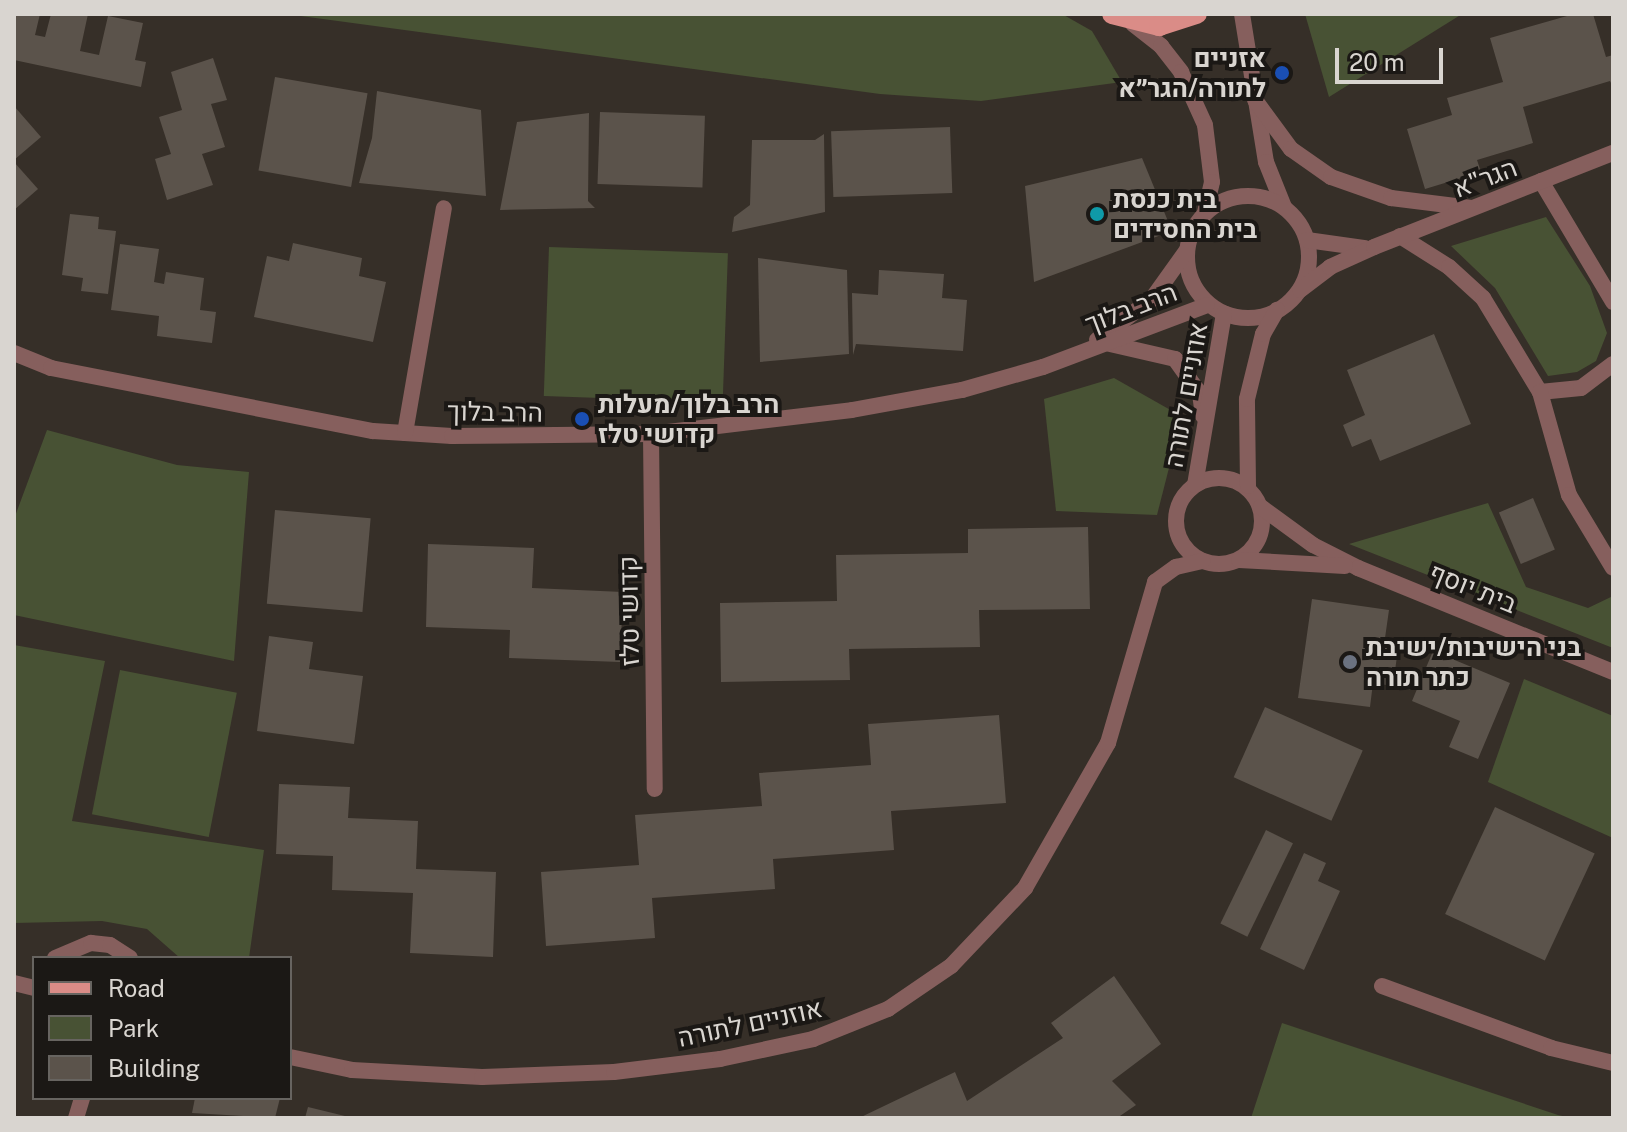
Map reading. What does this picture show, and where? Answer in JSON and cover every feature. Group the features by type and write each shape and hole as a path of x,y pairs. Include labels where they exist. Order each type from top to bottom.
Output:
{"main road":[{"path":"1112,14 1133,24 1159,26 1197,14"}],"street":[{"path":"1133,24 1161,46 1181,72 1205,125 1212,182 1205,213 1187,250 1188,271 1207,305 1224,313 1249,318 1277,309 1304,282 1307,240 1284,207 1266,162 1242,14"},
{"path":"1255,100 1291,149 1331,177 1391,198 1473,208"},
{"name":"הגר\"א","path":"1293,296 1330,267 1374,247 1613,153"},
{"path":"1541,181 1613,302"},
{"path":"1205,213 1225,200 1246,196 1284,207"},
{"path":"405,433 444,208"},
{"path":"1400,236 1449,267 1483,298 1540,392 1569,495 1613,568"},
{"name":"הגר\"א","path":"1307,240 1352,249 1374,247"},
{"name":"הרב בלוך","path":"1072,356 1152,299 1187,250"},
{"name":"הרב בלוך","path":"14,353 51,368 405,433 651,434 899,402 962,390 1072,356 1207,305"},
{"path":"1277,309 1263,334 1247,399 1248,486 1261,507 1313,545 1358,568"},
{"name":"אוזניים לתורה","path":"1195,485 1224,313"},
{"path":"1105,344 1130,345 1175,359 1200,394 1206,434"},
{"path":"1540,392 1581,388 1613,364"},
{"name":"קדושי טלז","path":"651,434 655,789"},
{"path":"1248,486 1221,478 1195,485 1185,494 1176,519 1183,545 1202,561 1239,560 1358,568"},
{"path":"1239,560 1261,532 1261,507"},
{"name":"אוזניים לתורה","path":"292,1057 352,1070 482,1077 614,1072 720,1059 813,1039 888,1009 951,966 1025,888 1108,743 1155,582 1176,567 1202,561"},
{"name":"בית יוסף","path":"1358,568 1613,672"},
{"path":"60,956 91,943 110,945 127,956"},
{"path":"1382,986 1551,1048 1613,1063"}],"green space":[{"path":"286,14 1062,14 1092,31 1122,82 981,101 880,94"},
{"path":"1305,14 1462,14 1329,97"},
{"path":"1546,217 1590,286 1607,333 1596,361 1577,372 1548,376 1495,288 1451,246"},
{"path":"549,247 728,253 723,402 544,396"},
{"path":"1114,378 1174,412 1170,464 1157,515 1056,511 1044,399"},
{"path":"47,430 177,465 249,472 234,661 14,615 14,519"},
{"path":"1488,503 1526,587 1588,608 1613,596 1613,648 1349,544"},
{"path":"14,645 105,661 72,821 264,850 249,956 178,956 147,929 102,921 14,923"},
{"path":"120,670 237,693 209,837 92,814"},
{"path":"1524,679 1613,716 1613,838 1488,782"},
{"path":"1282,1023 1558,1115 1571,1118 1251,1118"}],"building":[{"path":"14,14 40,14 35,35 45,37 51,14 88,14 80,51 99,55 108,16 143,23 135,60 146,62 141,87 14,60"},
{"path":"1574,14 1593,14 1606,57 1613,55 1613,87 1610,81 1523,107 1533,143 1477,160 1481,172 1425,189 1407,129 1452,115 1447,98 1503,82 1490,38"},
{"path":"213,58 227,100 211,104 225,147 202,154 213,185 167,200 155,159 171,154 159,117 182,110 171,72"},
{"path":"275,77 368,93 351,187 259,171"},
{"path":"377,91 481,110 486,196 359,183 372,138"},
{"path":"14,106 41,137 14,160"},
{"path":"600,112 705,116 702,188 597,184"},
{"path":"589,113 588,201 595,208 500,210 517,122"},
{"path":"950,127 952,193 833,197 831,131"},
{"path":"824,134 825,212 732,232 734,217 750,205 752,140 815,140"},
{"name":"בית כנסת בית החסידים","path":"1142,158 1172,231 1034,282 1025,186"},
{"path":"14,162 38,189 14,210"},
{"path":"70,214 99,217 98,229 116,231 108,294 81,291 83,278 62,275"},
{"path":"293,243 362,258 359,276 386,282 373,342 254,317 267,256 289,261"},
{"path":"120,244 159,249 154,282 164,284 166,272 204,278 200,310 216,312 212,343 157,336 159,316 111,310"},
{"path":"758,258 847,270 849,354 760,362"},
{"path":"879,270 944,274 942,298 967,300 963,351 856,344 853,355 852,293 878,295"},
{"path":"1434,334 1471,424 1380,461 1371,439 1352,447 1343,425 1365,415 1347,370"},
{"path":"1533,498 1555,550 1521,564 1499,512"},
{"path":"275,510 371,518 362,612 267,604"},
{"path":"1088,527 1090,609 979,610 980,647 849,649 850,680 721,682 720,603 837,601 836,555 968,553 968,529"},
{"path":"428,544 534,548 532,588 623,592 620,662 509,658 510,630 426,627"},
{"name":"בני הישיבות/ישיבת כתר תורה","path":"1312,599 1389,610 1385,638 1399,641 1393,686 1373,683 1370,707 1298,698"},
{"path":"269,636 313,642 309,669 363,676 354,744 257,731"},
{"path":"1433,651 1510,683 1478,759 1449,747 1460,721 1412,701"},
{"path":"1265,707 1363,751 1331,821 1234,777"},
{"path":"999,715 1006,803 891,811 894,850 773,859 775,889 652,898 655,938 546,946 541,872 639,865 635,815 762,806 759,773 871,765 868,724"},
{"path":"279,784 350,787 348,818 418,821 416,869 496,872 493,957 410,953 413,893 332,890 333,856 276,854"},
{"path":"1495,807 1595,853 1545,960 1445,914"},
{"path":"1266,830 1293,843 1247,937 1220,923"},
{"path":"1304,853 1326,863 1318,881 1340,891 1304,970 1260,949"},
{"path":"1114,976 1161,1044 1112,1081 1136,1105 1117,1118 859,1118 955,1072 967,1101 1063,1038 1051,1023"},
{"path":"195,1100 280,1100 275,1118 192,1113"},
{"path":"308,1107 349,1117 349,1118 305,1118"}],"place":[{"name":"אזניים לתורה/הגר״א","path":"1282,73"},
{"name":"בית כנסת בית החסידים","path":"1097,214"},
{"name":"הרב בלוך/מעלות קדושי טלז","path":"582,419"},
{"name":"בני הישיבות/ישיבת כתר תורה","path":"1350,662"}]}
